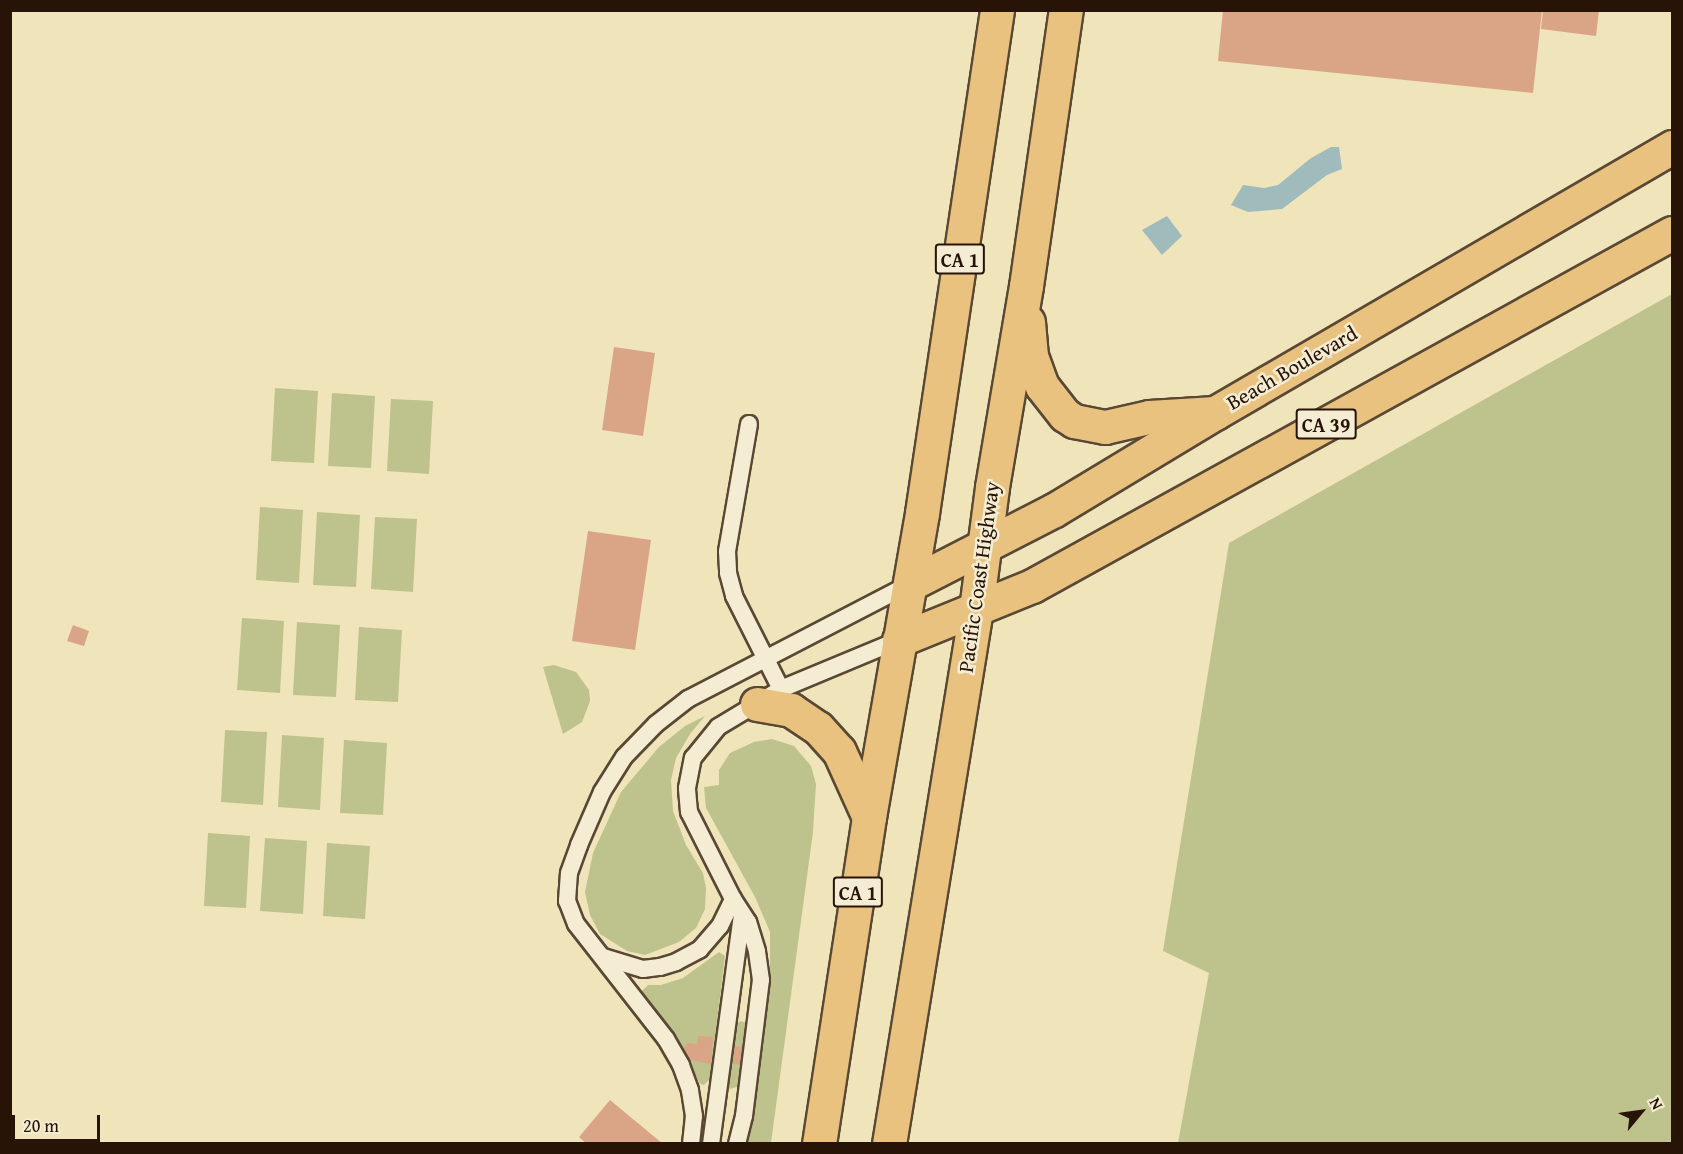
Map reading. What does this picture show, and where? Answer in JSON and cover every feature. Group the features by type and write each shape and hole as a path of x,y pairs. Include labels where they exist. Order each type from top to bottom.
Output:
{"main road":[{"name":"CA 1","path":"819,1143 869,817 910,584 997,10"},
{"name":"Pacific Coast Highway","path":"889,1143 976,609 1066,10"},
{"name":"Beach Boulevard","path":"910,584 1054,510 1215,413 1672,147"},
{"name":"CA 39","path":"899,640 1032,586 1672,233"},
{"path":"1026,286 1031,356 1042,386 1065,415 1074,421 1105,427 1149,417 1215,413"},
{"path":"769,696 818,728 839,751 869,817"}],"lane":[{"path":"749,424 727,551 728,573 734,596 766,658 769,696"},
{"path":"691,1143 694,1116 690,1090 681,1065 666,1039 576,924 567,901 569,873 602,792 624,758 656,724 688,699 910,584"},
{"path":"737,1143 744,1116 761,980 757,951 738,906 689,812 688,775 693,758 718,727 769,696 899,640"},
{"path":"602,957 626,966 643,969 675,962 699,949 738,906"},
{"path":"711,1143 738,906"}],"green space":[{"path":"1672,294 1672,1143 1178,1143 1209,973 1163,951 1229,543"},
{"path":"275,388 318,391 314,463 271,461"},
{"path":"332,393 375,396 371,468 328,466"},
{"path":"391,399 433,401 429,474 387,471"},
{"path":"260,507 303,510 299,583 256,580"},
{"path":"317,512 360,515 356,587 313,585"},
{"path":"375,517 417,519 413,592 371,589"},
{"path":"242,618 284,621 280,693 237,690"},
{"path":"297,622 340,625 336,697 293,695"},
{"path":"359,627 402,630 398,702 355,700"},
{"path":"554,665 576,672 589,690 590,701 582,722 563,734 543,667"},
{"path":"705,716 690,734 676,758 671,780 673,811 686,845 703,873 706,888 705,909 696,928 679,942 645,955 627,951 600,934 590,915 585,892 593,853 621,792 659,747 685,726"},
{"path":"225,730 267,732 263,805 221,802"},
{"path":"282,735 324,738 320,810 278,807"},
{"path":"772,739 794,746 811,766 816,784 813,832 771,1143 747,1143 755,1102 770,980 770,932 755,897 706,808 704,787 719,785 719,770 730,753 754,742"},
{"path":"344,740 387,743 383,815 340,813"},
{"path":"208,833 250,836 246,908 204,906"},
{"path":"265,838 307,841 303,914 260,911"},
{"path":"327,843 370,846 365,919 323,916"},
{"path":"719,952 725,956 710,1079 704,1085 700,1084 679,1041 642,991 648,985 661,985 683,978"},
{"path":"741,1021 748,1024 740,1086 730,1089 725,1084 734,1025"}],"water":[{"path":"1331,147 1339,147 1342,169 1327,175 1282,209 1248,212 1231,205 1243,185 1264,188 1278,185 1311,158"},
{"path":"1167,216 1182,236 1162,255 1142,230"}],"building":[{"path":"1223,10 1542,10 1533,93 1218,61"},
{"path":"1543,10 1599,10 1596,36 1541,29"},
{"path":"614,347 655,353 643,436 602,430"},
{"path":"588,531 651,540 635,650 572,641"},
{"path":"73,625 89,631 84,646 67,641"},
{"path":"698,1036 713,1037 711,1064 690,1060 684,1047 688,1043 697,1044"},
{"path":"731,1046 743,1047 741,1065 729,1063"},
{"path":"610,1100 663,1144 587,1144 579,1137"}]}
